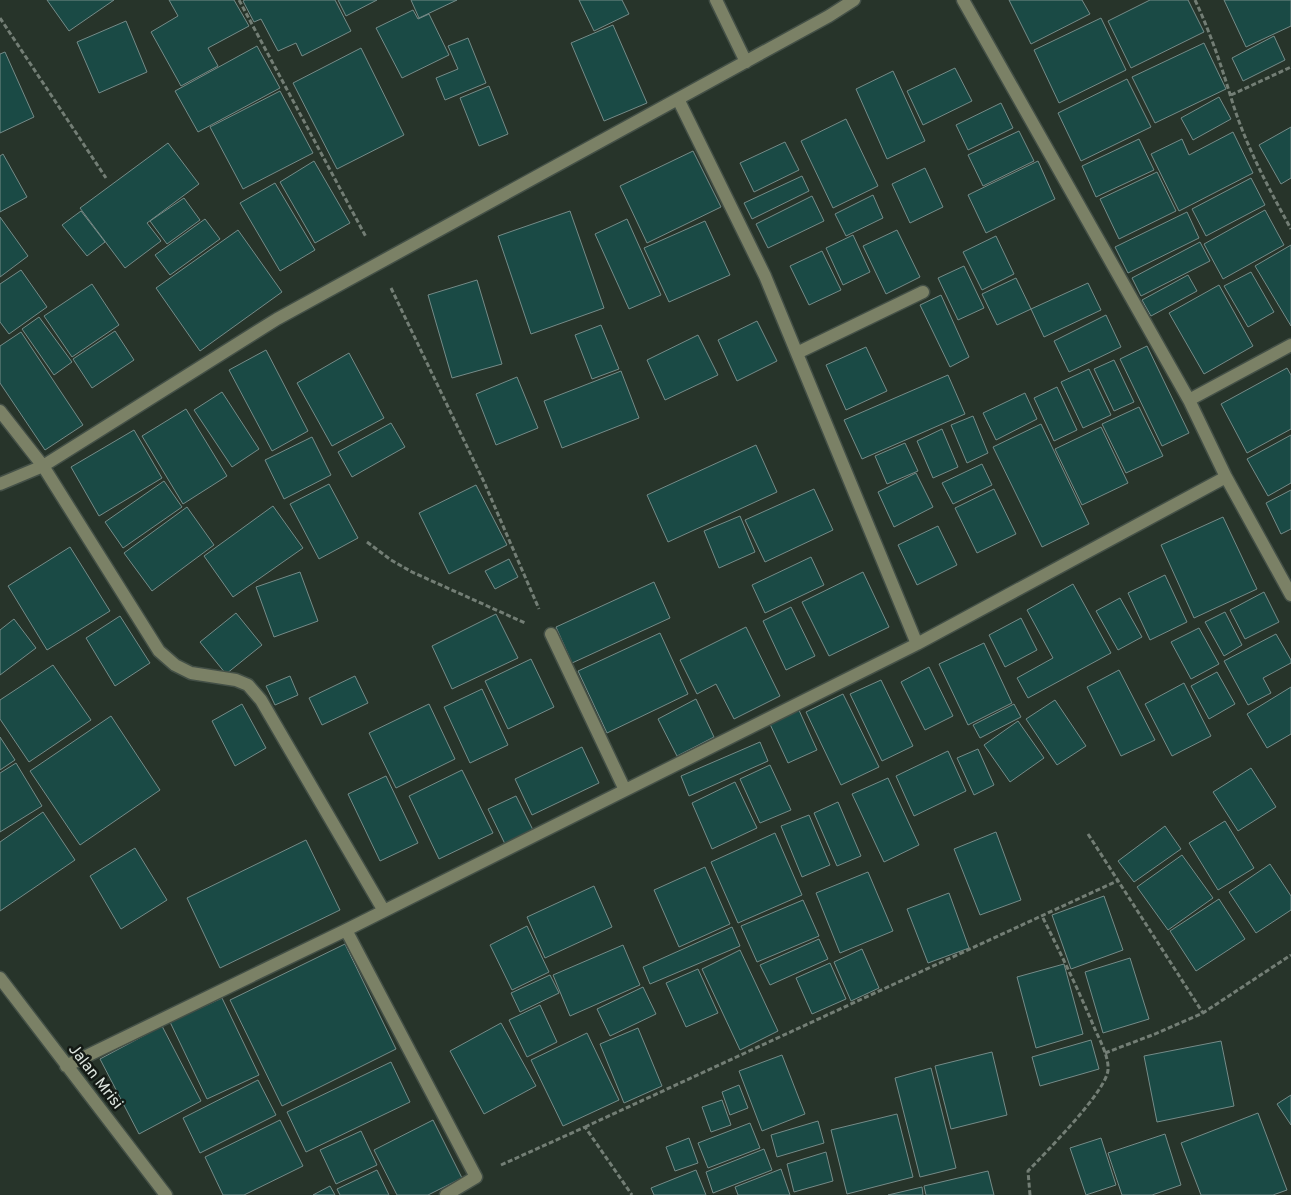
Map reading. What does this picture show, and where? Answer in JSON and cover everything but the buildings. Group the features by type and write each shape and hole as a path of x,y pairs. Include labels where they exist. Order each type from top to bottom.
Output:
{"street":[{"path":"716,0 746,62"},
{"path":"0,484 43,466 277,319 746,62 854,0"},
{"path":"963,0 1189,400 1226,477 1291,595"},
{"path":"678,99 765,276 917,644"},
{"path":"797,353 923,292"},
{"path":"1189,400 1291,344"},
{"path":"0,411 43,466 159,651 175,665 190,673 236,680 248,685 261,700 384,910"},
{"path":"66,1066 346,930 917,644 1226,477"},
{"path":"551,634 625,790"},
{"path":"346,930 476,1177 446,1195"},
{"name":"Jalan Mrisi","path":"0,978 166,1195"}],"path":[{"path":"239,0 380,263 484,482 551,634"},
{"path":"1195,0 1207,26 1250,148 1271,193 1291,229"},
{"path":"0,18 106,178"},
{"path":"1231,95 1291,67"},
{"path":"367,542 391,560 412,572 551,634"},
{"path":"1088,834 1203,1013"},
{"path":"476,1177 1117,881"},
{"path":"1030,1195 1028,1171 1101,1087 1108,1070 1105,1053 1072,975 1042,916"},
{"path":"1105,1053 1203,1013 1291,955"},
{"path":"585,1127 632,1195"}]}
